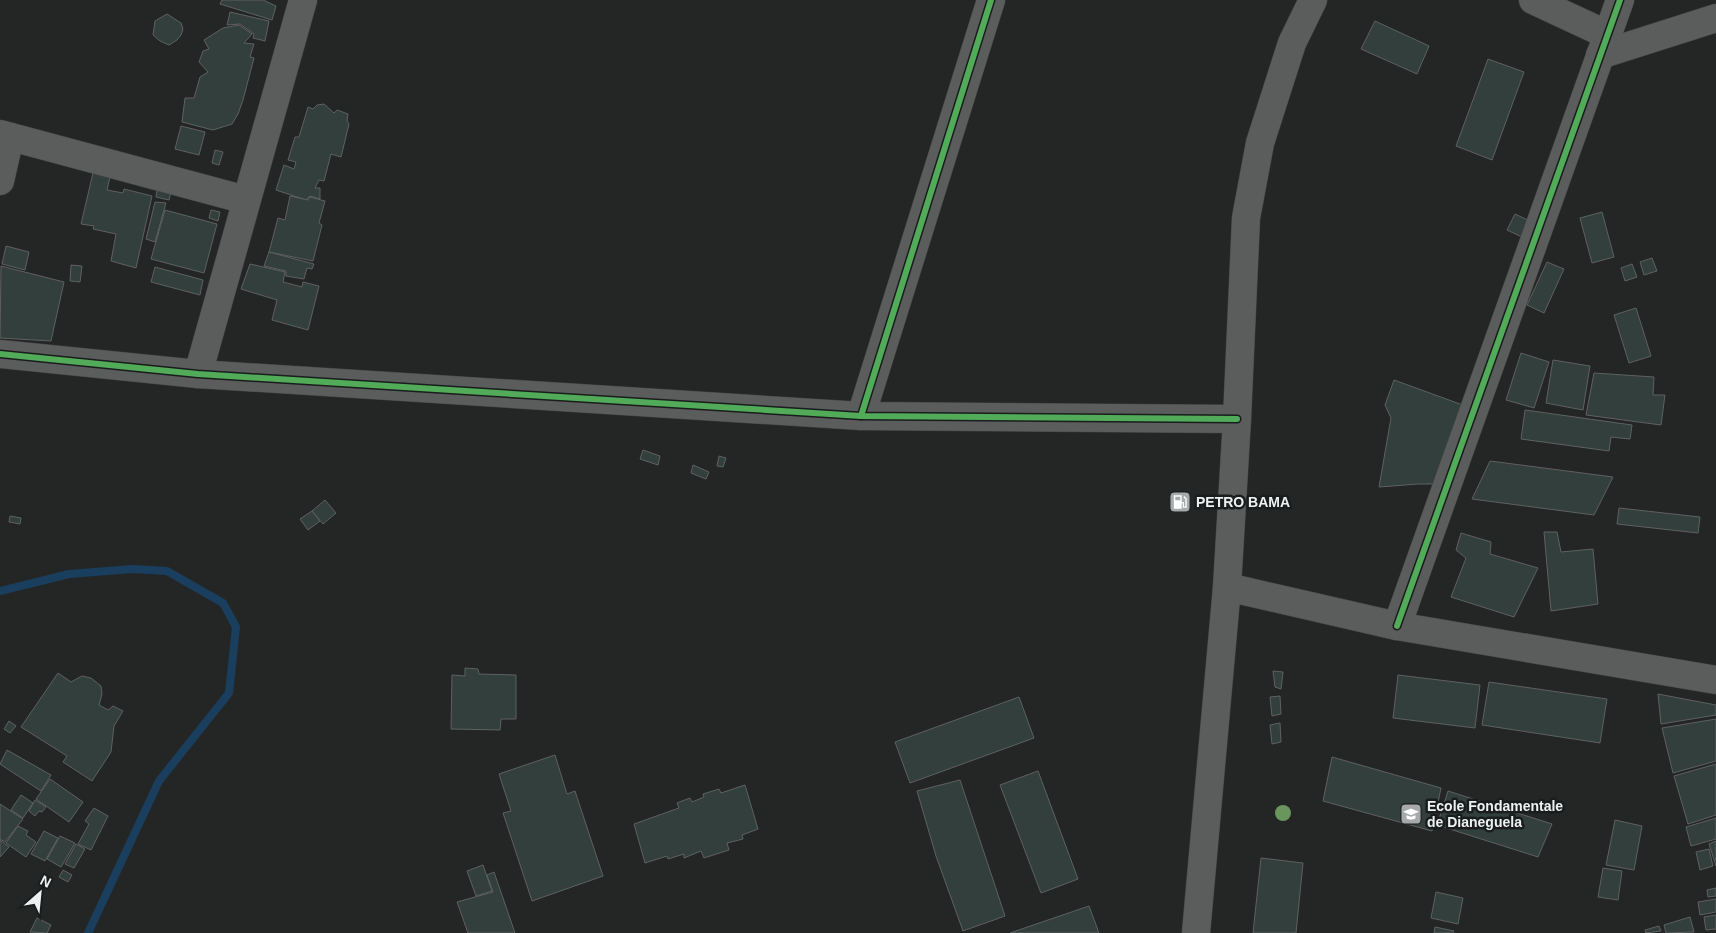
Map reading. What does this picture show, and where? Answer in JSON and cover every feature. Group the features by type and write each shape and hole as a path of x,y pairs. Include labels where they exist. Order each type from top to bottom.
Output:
{"street":[{"path":"198,374 303,0"},
{"path":"861,416 991,0"},
{"path":"1196,933 1227,587 1246,218 1260,143 1292,43 1313,0"},
{"path":"1533,0 1604,45 1716,18"},
{"path":"1397,626 1620,0"},
{"path":"0,181 5,136 246,200"},
{"path":"0,354 198,374 861,416 1237,420"},
{"path":"1227,587 1397,626 1716,680"}],"building":[{"path":"222,0 263,0 276,6 272,20 220,4"},
{"path":"230,12 269,21 265,41 253,38 254,34 240,24 227,25"},
{"path":"167,14 181,23 183,29 177,40 169,45 153,35 155,21"},
{"path":"1375,21 1429,46 1417,74 1361,49"},
{"path":"239,25 252,34 244,43 254,44 250,57 254,58 238,114 232,124 213,130 182,122 185,98 194,98 200,77 208,72 199,62 203,51 209,49 204,40 223,28"},
{"path":"1488,59 1524,72 1492,160 1456,146"},
{"path":"324,104 334,113 337,110 348,114 347,121 349,124 341,157 331,154 324,181 319,180 315,188 320,188 320,199 310,196 306,200 276,190 284,165 294,169 296,162 288,160 295,137 299,137 308,107 313,109 317,105"},
{"path":"181,126 205,132 199,155 175,149"},
{"path":"215,150 223,152 219,165 212,163"},
{"path":"93,173 110,177 107,190 123,193 124,189 152,196 136,268 111,261 116,234 93,229 94,226 81,224"},
{"path":"157,189 171,192 169,200 156,197"},
{"path":"290,196 308,200 310,197 325,201 319,223 322,225 313,261 269,252 278,218 285,220"},
{"path":"155,202 166,203 155,242 146,239"},
{"path":"165,210 217,224 204,273 151,259"},
{"path":"211,210 220,212 218,221 209,218"},
{"path":"1602,212 1614,257 1592,263 1580,218"},
{"path":"1515,214 1532,222 1524,238 1507,230"},
{"path":"6,246 29,252 25,270 2,264"},
{"path":"269,252 314,264 312,269 307,268 304,279 286,276 286,271 264,266"},
{"path":"1652,258 1657,271 1644,275 1640,262"},
{"path":"1547,262 1564,269 1544,313 1527,305"},
{"path":"250,264 285,272 283,282 302,287 303,282 319,286 308,330 272,320 277,300 241,289"},
{"path":"1632,264 1637,277 1625,281 1621,268"},
{"path":"71,265 82,266 80,282 70,281"},
{"path":"1,266 64,282 51,341 0,338"},
{"path":"155,267 203,280 200,295 151,282"},
{"path":"1636,308 1651,356 1629,363 1614,315"},
{"path":"1521,353 1549,362 1534,408 1506,400"},
{"path":"1553,360 1590,366 1583,410 1546,403"},
{"path":"1594,373 1654,377 1653,395 1665,395 1661,425 1586,415"},
{"path":"1394,380 1471,408 1444,484 1379,487 1391,418 1385,405"},
{"path":"1525,410 1632,425 1630,439 1611,437 1609,451 1521,439"},
{"path":"643,450 660,456 658,465 640,459"},
{"path":"719,456 726,458 723,467 717,466"},
{"path":"1490,461 1613,477 1594,515 1472,499"},
{"path":"693,465 709,472 706,479 691,473"},
{"path":"325,500 336,513 323,524 312,511"},
{"path":"1619,508 1700,517 1698,533 1617,524"},
{"path":"312,511 320,521 308,530 300,519"},
{"path":"10,516 21,518 20,524 9,522"},
{"path":"1544,532 1557,532 1561,552 1593,549 1598,604 1551,611"},
{"path":"1461,533 1491,542 1490,554 1538,568 1514,617 1451,597 1466,558 1456,550"},
{"path":"465,668 478,669 479,674 516,675 516,719 501,719 500,730 451,729 452,675 465,676"},
{"path":"1273,671 1283,672 1281,689 1275,687"},
{"path":"58,673 71,682 82,676 91,678 101,686 102,694 99,705 108,710 113,706 123,711 114,726 111,752 92,781 63,762 67,756 21,727"},
{"path":"1398,675 1480,685 1475,728 1393,718"},
{"path":"1489,682 1607,699 1600,743 1482,725"},
{"path":"1658,694 1716,705 1716,715 1661,724"},
{"path":"1280,696 1281,714 1272,716 1270,697"},
{"path":"1019,697 1034,738 910,783 895,742"},
{"path":"1716,719 1716,761 1673,773 1662,728"},
{"path":"9,721 16,726 10,733 4,729"},
{"path":"1280,723 1281,742 1272,744 1270,725"},
{"path":"7,750 51,775 41,791 0,764"},
{"path":"555,755 567,794 575,791 603,876 532,901 503,813 511,811 499,774"},
{"path":"1332,757 1441,788 1432,831 1323,801"},
{"path":"1716,764 1716,815 1688,824 1674,776"},
{"path":"1038,771 1078,879 1041,893 1000,785"},
{"path":"50,779 83,802 69,822 36,799"},
{"path":"960,780 1005,916 963,931 936,856 917,791"},
{"path":"745,785 758,829 742,835 743,839 727,843 729,850 704,858 701,851 684,858 684,854 668,859 667,856 645,863 634,824 679,808 677,803 690,798 692,802 704,797 703,794 719,789 721,793"},
{"path":"1448,791 1552,824 1538,857 1437,825"},
{"path":"21,795 33,803 23,818 11,810"},
{"path":"35,800 46,807 35,816 29,811"},
{"path":"0,804 23,819 5,842 0,839"},
{"path":"94,808 108,816 91,850 78,844 89,824 85,821"},
{"path":"1716,818 1716,839 1691,846 1686,827"},
{"path":"1615,820 1642,826 1634,870 1606,865"},
{"path":"18,826 28,831 26,835 36,842 26,857 6,843"},
{"path":"44,831 58,838 45,861 31,854"},
{"path":"60,836 75,843 61,867 47,859"},
{"path":"0,840 9,847 0,857"},
{"path":"1716,841 1716,866 1709,844"},
{"path":"76,844 85,849 74,868 65,864"},
{"path":"1709,849 1713,866 1700,870 1696,852"},
{"path":"1261,858 1303,863 1296,933 1253,933"},
{"path":"483,865 492,891 476,896 467,871"},
{"path":"1603,868 1622,871 1618,900 1598,897"},
{"path":"63,870 72,875 68,882 59,877"},
{"path":"494,872 515,933 468,933 457,902 493,892 487,875"},
{"path":"1716,888 1716,896 1708,897 1707,890"},
{"path":"1436,892 1463,898 1458,924 1431,918"},
{"path":"1716,899 1716,912 1700,915 1698,902"},
{"path":"1089,906 1099,933 1010,933"},
{"path":"1716,915 1716,929 1706,930 1704,917"},
{"path":"1690,917 1694,932 1666,933 1664,925"},
{"path":"37,918 51,925 47,933 30,932"},
{"path":"1659,926 1661,931 1646,933 1645,930"},
{"path":"1435,927 1454,931 1453,933 1434,933"}],"waterway":[{"path":"0,591 69,574 133,569 167,571 223,603 236,627 229,693 159,781 88,933"}],"cycle path":[{"path":"861,416 991,0"},
{"path":"1397,626 1620,0"},
{"path":"0,354 198,374 861,416 1237,419"}],"place":[{"name":"PETRO BAMA","path":"1180,502"},
{"name":"Ecole Fondamentale de Dianeguela","path":"1411,814"}]}
